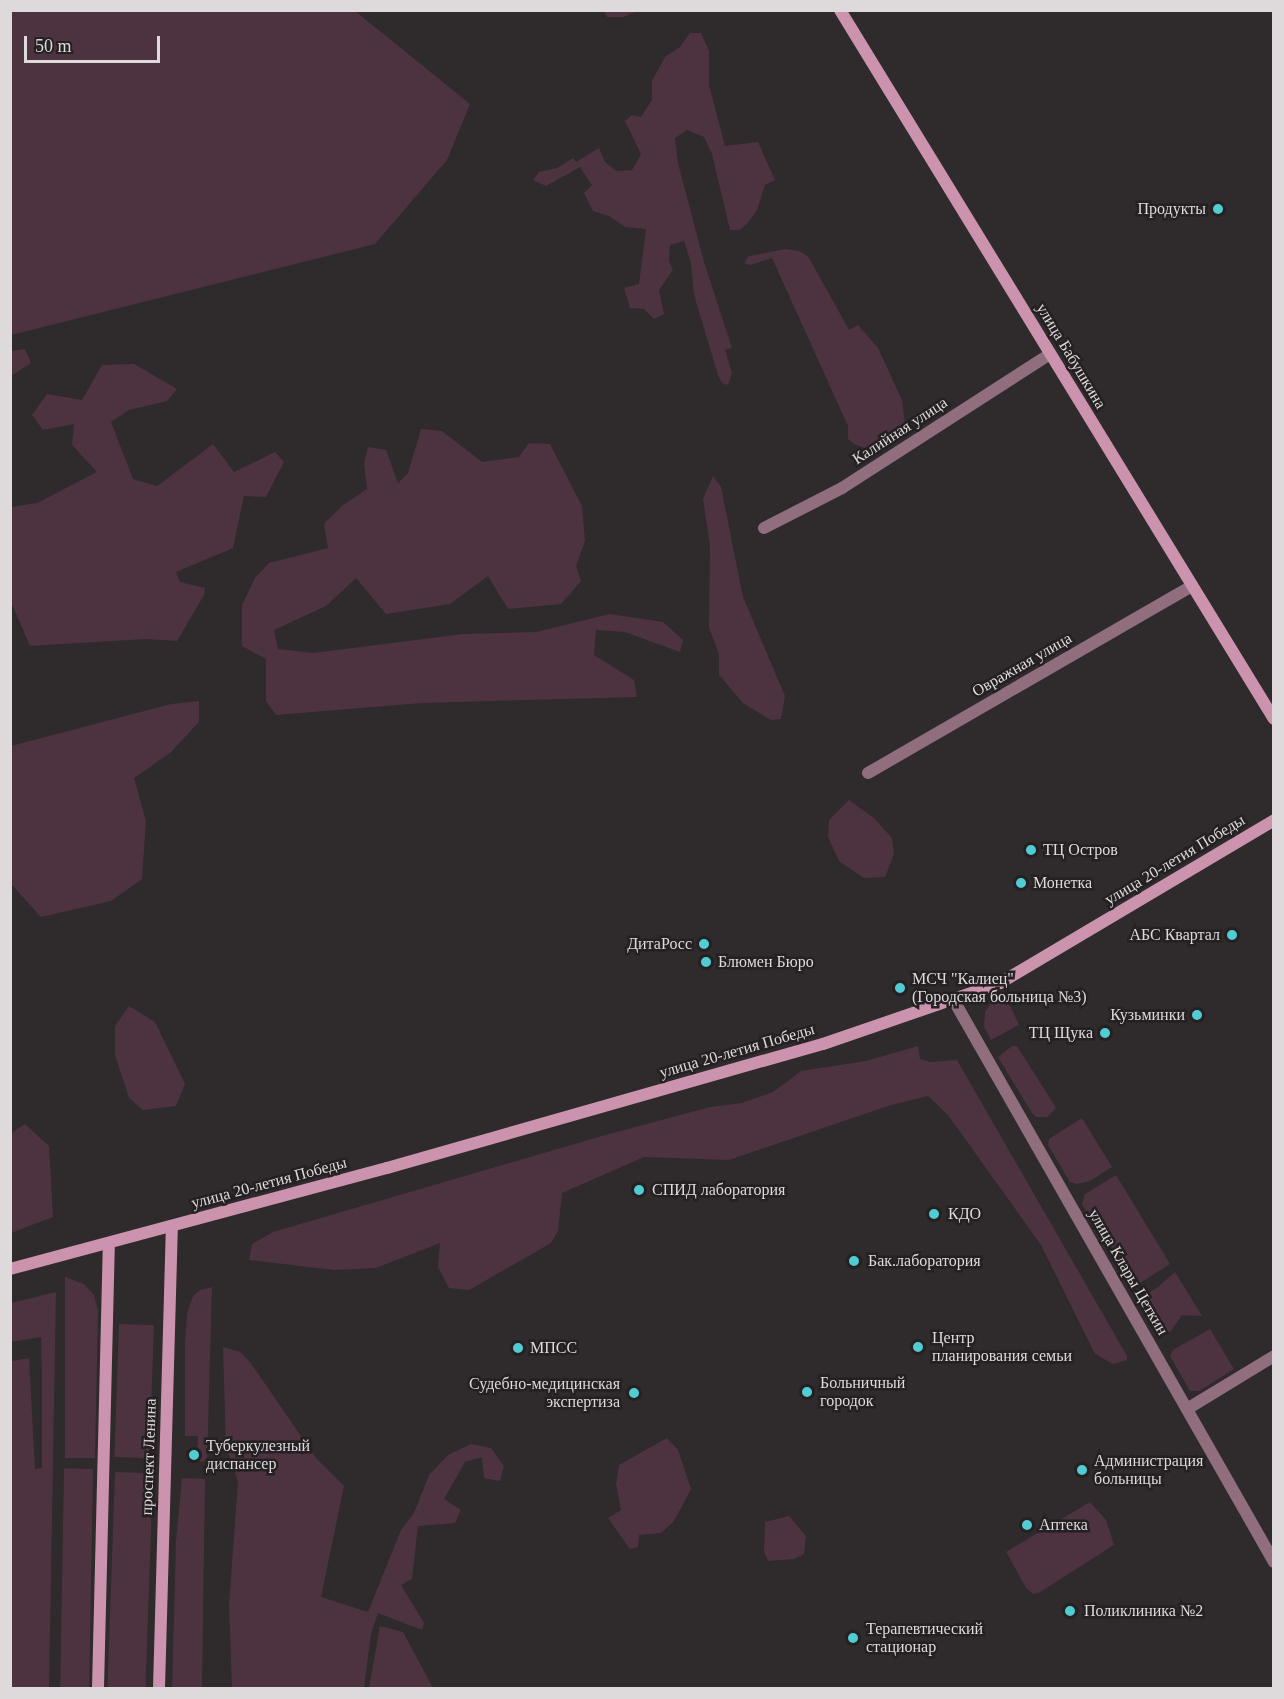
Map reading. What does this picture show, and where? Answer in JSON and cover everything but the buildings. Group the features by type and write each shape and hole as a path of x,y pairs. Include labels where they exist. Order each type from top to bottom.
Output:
{"street":[{"name":"улица Бабушкина","path":"840,10 1274,719"},
{"name":"Калийная улица","path":"764,528 842,488 1050,354"},
{"name":"Овражная улица","path":"868,773 1192,586"},
{"name":"улица 20-летия Победы","path":"10,1269 824,1044 953,999 1018,974 1274,820"},
{"name":"улица Клары Цеткин","path":"953,999 1274,1562"},
{"name":"проспект Ленина","path":"159,1689 172,1226"},
{"path":"98,1689 109,1243"},
{"path":"1187,1409 1274,1356"}],"shaded area":[{"path":"11,10 355,11 470,104 447,160 375,244 11,335"},
{"path":"604,11 637,11 624,17 607,17"},
{"path":"690,33 701,33 709,51 709,85 725,146 758,142 775,180 765,185 757,210 747,224 740,230 730,230 712,154 704,137 687,130 675,138 678,163 704,262 732,348 725,350 732,373 728,385 722,383 718,375 694,295 691,263 684,241 670,245 669,261 673,270 659,290 664,314 654,319 644,309 630,308 624,288 639,284 646,229 625,227 609,216 593,211 584,193 592,185 580,167 546,186 533,180 539,172 557,168 573,158 576,162 599,148 605,162 616,171 632,170 641,154 625,121 632,115 641,117 652,100 652,81 665,57 680,47"},
{"path":"786,249 799,251 808,256 849,330 858,325 878,348 902,400 906,433 897,440 870,450 848,439 848,426 772,258 750,265 744,263 749,256"},
{"path":"25,349 31,363 11,376 11,351"},
{"path":"134,364 177,389 167,401 129,410 111,422 133,479 157,486 213,444 234,472 275,452 284,462 266,497 244,496 233,548 176,572 180,582 205,588 204,595 177,641 146,639 30,646 11,602 11,507 37,503 97,472 72,445 74,424 43,430 32,415 47,394 82,400 102,365"},
{"path":"421,429 442,431 482,462 519,457 529,443 550,444 582,506 585,541 576,566 581,581 561,604 508,609 488,576 450,604 386,614 356,578 326,606 274,630 278,649 313,653 463,634 536,632 610,614 663,622 683,640 680,652 625,632 596,630 594,655 634,680 637,697 422,703 276,715 266,701 266,659 242,646 242,605 255,578 269,563 328,548 324,524 343,505 367,489 364,463 368,447 386,450 398,483 408,473"},
{"path":"713,476 721,487 743,597 785,696 781,719 771,720 744,704 719,675 719,654 709,627 710,546 703,499"},
{"path":"199,701 199,722 170,753 134,778 146,821 142,879 111,901 41,917 11,884 11,746 171,704"},
{"path":"849,800 874,818 892,838 894,854 885,877 864,878 839,861 828,837 829,820"},
{"path":"1006,997 1019,1025 991,1040 984,1027 985,1012 991,1004"},
{"path":"129,1006 155,1022 185,1084 176,1106 143,1110 129,1098 115,1055 115,1026"},
{"path":"918,1046 920,1059 930,1062 957,1060 1127,1356 1127,1360 1113,1364 1095,1354 1041,1245 948,1115 928,1096 888,1106 729,1160 644,1157 562,1193 558,1231 551,1243 469,1290 449,1288 438,1267 440,1243 376,1268 334,1270 249,1260 252,1244 273,1232 602,1136 710,1107 742,1103 773,1092 801,1071 866,1061"},
{"path":"1012,1046 1017,1046 1056,1108 1047,1117 1036,1117 1032,1113 998,1057"},
{"path":"1082,1118 1112,1167 1090,1181 1077,1184 1070,1182 1048,1145 1049,1139"},
{"path":"25,1124 49,1146 53,1217 11,1233 11,1133"},
{"path":"1116,1175 1170,1264 1135,1286 1127,1283 1082,1204 1085,1194"},
{"path":"1175,1272 1202,1316 1182,1315 1171,1331 1159,1338 1138,1304 1143,1296"},
{"path":"65,1277 84,1284 94,1295 98,1310 95,1458 65,1458"},
{"path":"212,1287 207,1462 197,1461 198,1436 185,1436 185,1343 187,1313 193,1296 200,1290"},
{"path":"56,1292 49,1688 11,1688 11,1361 29,1358 35,1469 42,1468 42,1376 41,1337 11,1342 11,1303"},
{"path":"119,1324 154,1325 149,1458 114,1457"},
{"path":"1210,1329 1234,1369 1199,1391 1190,1391 1170,1356 1173,1350"},
{"path":"223,1347 240,1352 250,1362 316,1458 344,1486 321,1597 368,1612 401,1530 414,1513 429,1475 448,1455 471,1444 491,1448 504,1466 500,1481 484,1478 482,1457 465,1462 444,1499 461,1510 455,1523 418,1526 412,1579 401,1585 424,1623 422,1630 378,1613 371,1634 364,1688 232,1688 229,1605 238,1481 226,1447"},
{"path":"667,1438 678,1450 691,1489 674,1521 661,1533 639,1535 638,1547 630,1549 608,1518 621,1510 616,1484 619,1465"},
{"path":"64,1468 93,1469 89,1688 60,1687"},
{"path":"115,1472 153,1473 145,1688 107,1688"},
{"path":"182,1478 205,1479 202,1688 172,1688 176,1541"},
{"path":"1090,1502 1106,1520 1114,1545 1040,1592 1033,1594 1026,1588 1006,1552"},
{"path":"789,1516 806,1536 804,1554 794,1559 768,1561 764,1552 765,1522"},
{"path":"380,1626 403,1632 433,1688 369,1688"}],"place":[{"name":"Продукты","path":"1218,209"},
{"name":"ТЦ Остров","path":"1031,850"},
{"name":"Монетка","path":"1021,883"},
{"name":"АБС Квартал","path":"1232,935"},
{"name":"ДитаРосс","path":"704,944"},
{"name":"Блюмен Бюро","path":"706,962"},
{"name":"МСЧ \"Калиец\" (Городская больница №3)","path":"900,988"},
{"name":"Кузьминки","path":"1197,1015"},
{"name":"ТЦ Щука","path":"1105,1033"},
{"name":"СПИД лаборатория","path":"639,1190"},
{"name":"КДО","path":"934,1214"},
{"name":"Бак.лаборатория","path":"854,1261"},
{"name":"Центр планирования семьи","path":"918,1347"},
{"name":"МПСС","path":"518,1348"},
{"name":"Больничный городок","path":"807,1392"},
{"name":"Судебно-медицинская экспертиза","path":"634,1393"},
{"name":"Туберкулезный диспансер","path":"194,1455"},
{"name":"Администрация больницы","path":"1082,1470"},
{"name":"Аптека","path":"1027,1525"},
{"name":"Поликлиника №2","path":"1070,1611"},
{"name":"Терапевтический стационар","path":"853,1638"}]}
